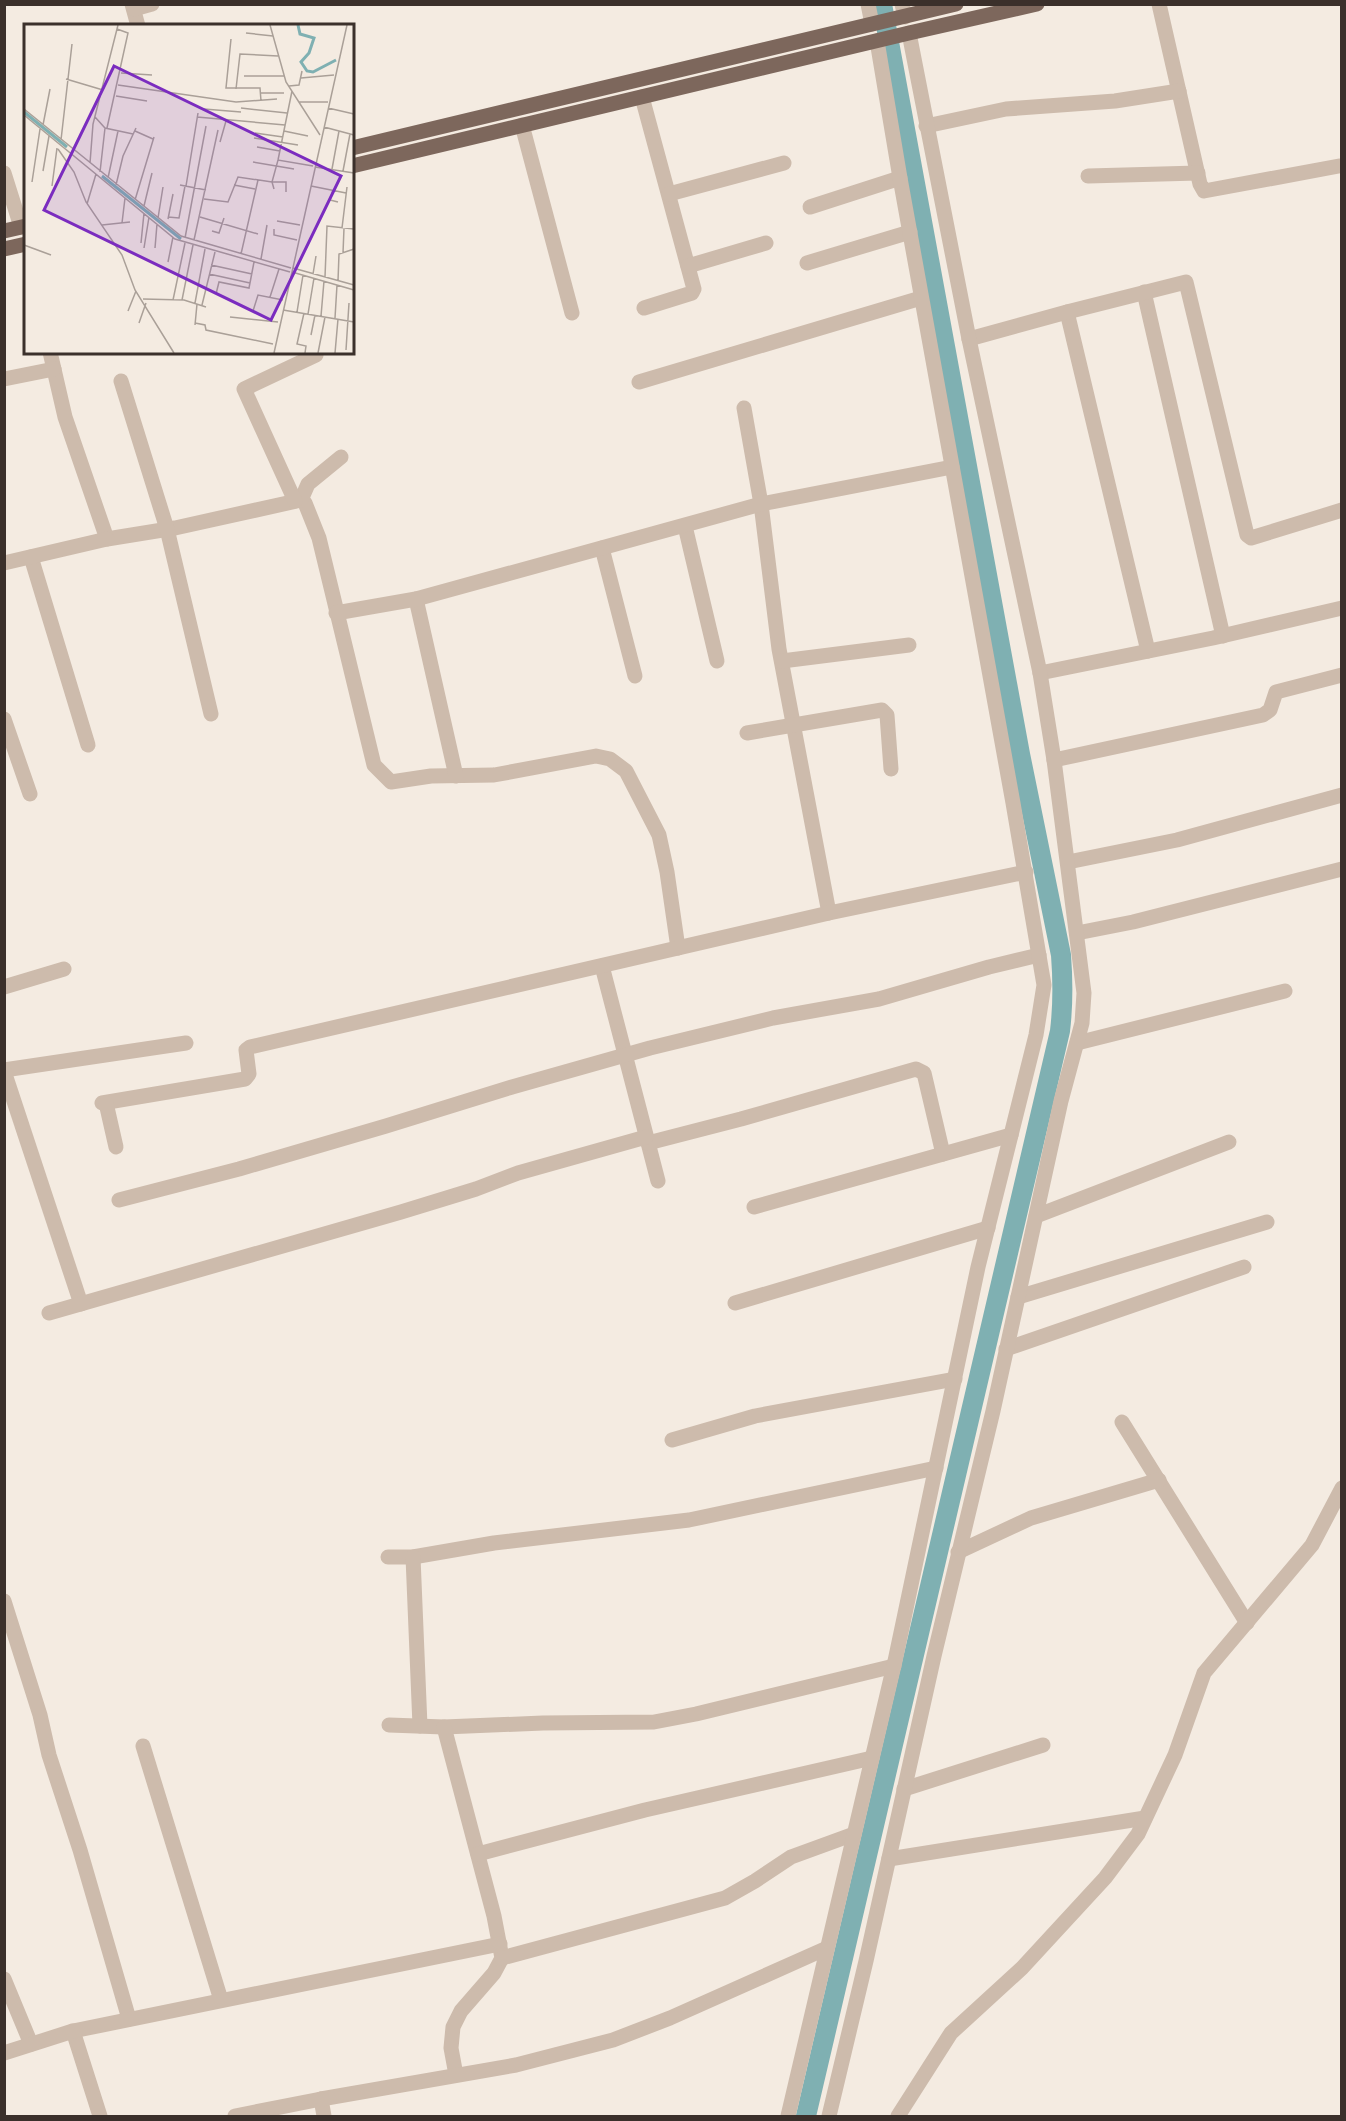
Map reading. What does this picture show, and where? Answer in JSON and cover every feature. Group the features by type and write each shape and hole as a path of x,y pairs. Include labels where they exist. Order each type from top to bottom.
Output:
{"main road":[{"path":"354,148 872,24 901,13 956,4"},
{"path":"354,166 1037,4"},
{"path":"4,231 23,227"},
{"path":"4,249 24,245"}],"street":[{"path":"137,24 133,7 152,4"},
{"path":"868,4 872,24"},
{"path":"1159,4 1204,191 1339,166"},
{"path":"829,2116 1061,1101 1083,1023 1084,993 1077,933 1040,673 926,126 904,34"},
{"path":"788,2116 894,1666 988,1228 1038,1025 1044,985 1026,872 921,298 877,40"},
{"path":"926,126 1006,109 1115,101 1179,91"},
{"path":"642,97 694,289 692,292 644,308"},
{"path":"522,125 572,313"},
{"path":"669,194 784,163"},
{"path":"4,173 23,227"},
{"path":"1088,176 1198,173"},
{"path":"810,207 900,178"},
{"path":"807,263 910,232"},
{"path":"688,266 766,243"},
{"path":"969,339 1185,282 1247,535 1251,538 1341,510"},
{"path":"1144,292 1222,636"},
{"path":"639,382 921,298"},
{"path":"1067,312 1148,651"},
{"path":"50,354 65,417 107,539"},
{"path":"298,500 244,389 316,355"},
{"path":"4,379 54,369"},
{"path":"121,381 166,529 212,714"},
{"path":"744,408 761,504 782,661 829,913"},
{"path":"298,500 308,484 341,457"},
{"path":"336,613 416,599 761,504 952,466"},
{"path":"4,563 107,539 166,529 298,500 305,503 319,538 375,765 391,782 431,776 494,775 596,756 610,759 626,771 659,835 678,948"},
{"path":"685,526 717,661"},
{"path":"602,548 634,676"},
{"path":"31,557 88,745"},
{"path":"416,599 456,776"},
{"path":"1040,673 1222,636 1341,608"},
{"path":"782,661 909,645"},
{"path":"1054,760 1263,715 1270,710 1276,692 1341,675"},
{"path":"747,733 882,710 887,715 891,769"},
{"path":"4,719 30,794"},
{"path":"1068,862 1177,840 1341,795"},
{"path":"1077,933 1134,922 1341,869"},
{"path":"116,1147 104,1103 245,1079 249,1074 246,1050 250,1047 829,913 1026,872"},
{"path":"119,1200 239,1169 625,1055 773,1018 879,999 989,967 1040,955"},
{"path":"602,966 658,1181"},
{"path":"4,987 64,969"},
{"path":"1077,1043 1285,991"},
{"path":"81,1304 4,1071 186,1043"},
{"path":"49,1312 401,1212 476,1189 518,1173 741,1119 916,1069 924,1073 943,1154"},
{"path":"753,1207 1011,1135"},
{"path":"1036,1216 1229,1142"},
{"path":"1018,1297 1267,1222"},
{"path":"735,1303 988,1228"},
{"path":"1006,1349 1244,1267"},
{"path":"672,1440 755,1416 955,1379"},
{"path":"1122,1422 1247,1623"},
{"path":"388,1557 413,1557 494,1543 689,1520 936,1468"},
{"path":"958,1552 1032,1518 1159,1480"},
{"path":"898,2116 951,2033 1022,1968 1105,1878 1138,1834 1174,1755 1204,1673 1312,1545 1341,1488"},
{"path":"413,1557 420,1726"},
{"path":"4,1601 129,2019"},
{"path":"389,1725 444,1727 654,1722 894,1666"},
{"path":"444,1727 501,1951 494,1974 461,2011 453,2027 451,2048 456,2075"},
{"path":"904,1789 1043,1745"},
{"path":"143,1746 221,2000"},
{"path":"478,1854 645,1810 872,1758"},
{"path":"889,1859 1145,1818"},
{"path":"4,2053 73,2031 221,2000 501,1951 725,1898 791,1857 854,1834"},
{"path":"235,2116 516,2065 613,2040 670,2018 828,1948"},
{"path":"4,1979 31,2044"},
{"path":"73,2031 100,2116"},
{"path":"321,2099 324,2116"}],"waterway":[{"path":"806,2116 1060,1031 1062,1003 1061,955 1020,754 882,4"}]}
